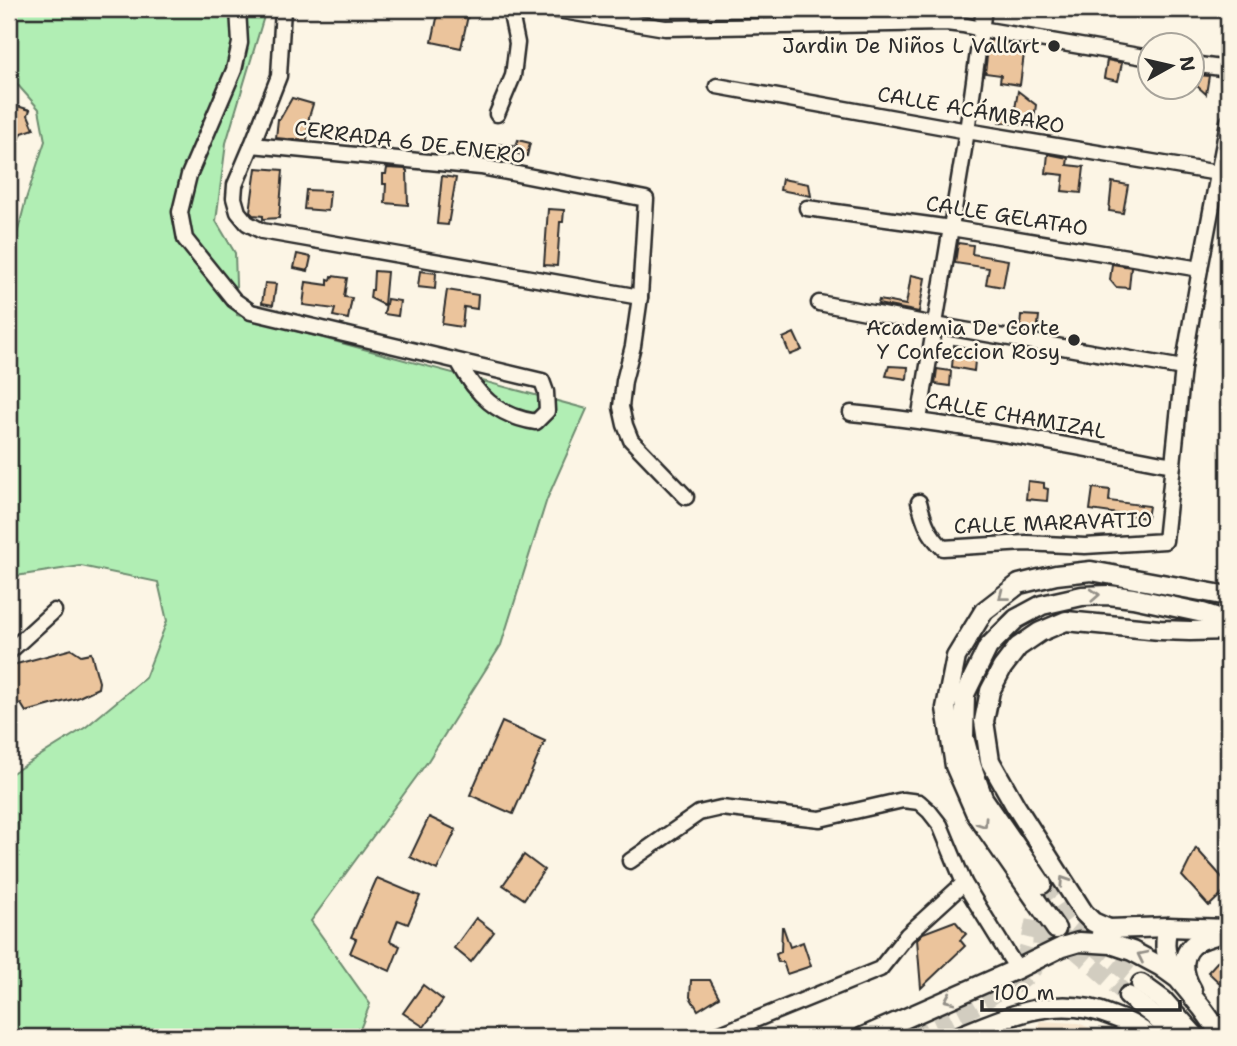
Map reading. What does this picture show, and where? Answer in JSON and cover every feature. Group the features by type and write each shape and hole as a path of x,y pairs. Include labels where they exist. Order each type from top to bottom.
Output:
{"main road":[{"path":"1038,913 1035,886 976,814 956,766 946,708 956,657 984,611 1019,584 1056,575 1090,571 1228,596"},
{"path":"1056,929 1035,886 983,798 964,737 965,694 988,647 1016,619 1042,605 1082,596 1133,598 1203,613 1228,626"},
{"path":"1033,858 990,787 979,758 974,729 976,702 987,672 1002,649 1018,632 1041,618 1069,611 1143,615 1228,626"},
{"path":"1110,929 1093,922 1084,913 1015,806 990,761 984,721 990,691 1002,668 1018,647 1040,632 1066,621 1190,631 1228,626"},
{"path":"1168,927 1165,947 1178,979"},
{"path":"863,1037 1062,947 1110,929 1168,927 1228,930"},
{"path":"1202,1008 1185,979 1186,954 1200,940 1228,930"},
{"path":"1079,942 1111,944 1160,965 1178,979 1223,1037"},
{"path":"1175,1037 1152,1014 1135,990 1163,1000 1196,1037"},
{"path":"957,1037 1007,1017 1042,1007 1069,1005 1099,1010 1127,1022 1150,1037"}],"street":[{"path":"238,9 240,43 234,70 189,175 180,212 185,239 234,300 251,312 458,361 542,381 546,392 547,411 536,422 516,419 489,402 470,384 458,361"},
{"path":"283,9 279,76 235,185 234,198 238,212 247,223 262,231 640,297 633,346 624,381 621,407 625,425 631,440 685,497"},
{"path":"497,114 513,76 517,43 509,9"},
{"path":"551,9 665,28 946,23 1136,56"},
{"path":"919,420 967,131 984,9"},
{"path":"1206,66 1228,69"},
{"name":"CALLE ACÁMBARO","path":"717,86 1218,173"},
{"path":"1173,464 1183,368 1228,122"},
{"name":"CERRADA 6 DE ENERO","path":"252,145 481,167 646,200 640,297"},
{"name":"CALLE GELATAO","path":"807,208 951,228 1200,269"},
{"path":"820,303 1183,368"},
{"name":"CALLE CHAMIZAL","path":"851,413 983,430 1173,464"},
{"name":"CALLE MARAVATIO","path":"919,502 925,524 933,539 943,548 1026,543 1085,546 1165,541 1173,464"},
{"path":"9,652 54,611"},
{"path":"630,861 699,813 721,808 820,819 903,800 919,802 940,825 964,883 1017,969"},
{"path":"713,1037 880,969 907,935 964,883"}],"shaded area":[{"path":"1040,1021 1078,1023 1112,1037 1003,1037 1018,1027 1024,1032 1036,1031"}],"green space":[{"path":"9,9 264,9 226,143 216,221 235,253 237,315 587,409 547,499 501,645 428,761 311,921 370,1004 357,1037 9,1037 9,775 86,727 145,678 167,621 158,582 81,566 9,577 9,266 26,199 45,141 39,109 9,75"}],"building":[{"path":"439,9 469,11 461,48 432,42"},
{"path":"989,40 1025,46 1020,85 1000,82 1001,75 985,73"},
{"path":"1107,60 1122,63 1118,81 1104,78"},
{"path":"1018,91 1036,105 1033,126 1000,122 1015,109"},
{"path":"292,98 313,104 307,141 276,138 278,119"},
{"path":"14,105 30,110 28,115 34,129 22,133 20,138 9,143 9,117"},
{"path":"518,140 530,143 527,156 514,153"},
{"path":"497,144 513,146 511,161 497,160"},
{"path":"1048,154 1068,158 1067,165 1084,167 1081,193 1062,191 1064,175 1046,173"},
{"path":"256,168 283,170 279,218 263,219 263,216 250,212"},
{"path":"387,168 407,171 408,205 385,203 386,184 383,184 383,174 386,174"},
{"path":"442,176 456,178 448,225 437,224"},
{"path":"782,179 809,184 811,196 780,190"},
{"path":"1112,182 1128,185 1123,213 1109,211"},
{"path":"306,190 330,191 328,211 304,209"},
{"path":"548,209 564,210 563,222 560,222 557,266 544,265"},
{"path":"958,243 973,245 972,254 1008,260 1003,287 986,284 989,268 955,263"},
{"path":"297,254 311,257 308,271 294,268"},
{"path":"1112,264 1131,267 1129,288 1116,287 1110,280"},
{"path":"374,271 387,272 384,305 370,298"},
{"path":"420,271 436,273 435,289 418,287"},
{"path":"911,275 925,278 919,312 878,304 879,300 906,305"},
{"path":"332,276 347,278 344,297 352,298 348,319 333,316 335,309 303,305 306,282 328,285 328,279 331,280"},
{"path":"265,283 276,284 273,305 262,303"},
{"path":"447,290 478,295 477,309 464,307 462,327 442,324"},
{"path":"387,299 400,301 398,316 384,314"},
{"path":"1021,315 1039,316 1037,333 1020,330"},
{"path":"794,333 802,350 790,355 783,338"},
{"path":"954,345 976,350 974,371 952,367"},
{"path":"889,366 908,367 907,379 886,376"},
{"path":"937,369 951,371 950,386 935,384"},
{"path":"1028,481 1044,483 1044,488 1048,489 1047,501 1026,499"},
{"path":"1093,488 1110,490 1109,501 1149,506 1147,518 1090,510"},
{"path":"72,649 81,655 91,653 99,682 98,688 77,698 26,712 21,704 13,703 9,666"},
{"path":"502,722 545,741 513,814 470,795"},
{"path":"429,817 456,830 437,870 410,857"},
{"path":"1196,848 1228,884 1228,888 1209,906 1182,876"},
{"path":"524,855 544,870 524,899 503,885"},
{"path":"377,878 420,896 408,924 398,920 390,941 400,946 390,971 350,953 356,939 351,937"},
{"path":"476,918 494,932 471,962 454,948"},
{"path":"955,921 966,934 960,940 965,946 921,988 917,939 923,933"},
{"path":"782,927 790,947 803,942 811,966 787,974 783,962 778,962 776,954 781,952"},
{"path":"1228,950 1228,991 1208,972"},
{"path":"691,980 710,980 719,997 698,1010 690,997"},
{"path":"423,985 443,1000 424,1027 403,1013"}],"tunnel":[{"path":"1042,884 1073,928 1141,984"},
{"path":"911,1037 969,1010 1009,982 1023,963 1039,891"},
{"path":"1011,987 1028,975 1038,959 1042,941 1039,920"},
{"path":"1056,929 1128,996"},
{"path":"891,1037 921,1024"}],"place":[{"name":"Jardin De Niños L Vallart","path":"1054,46"},
{"name":"Academia De Corte Y Confeccion Rosy","path":"1074,340"}]}
